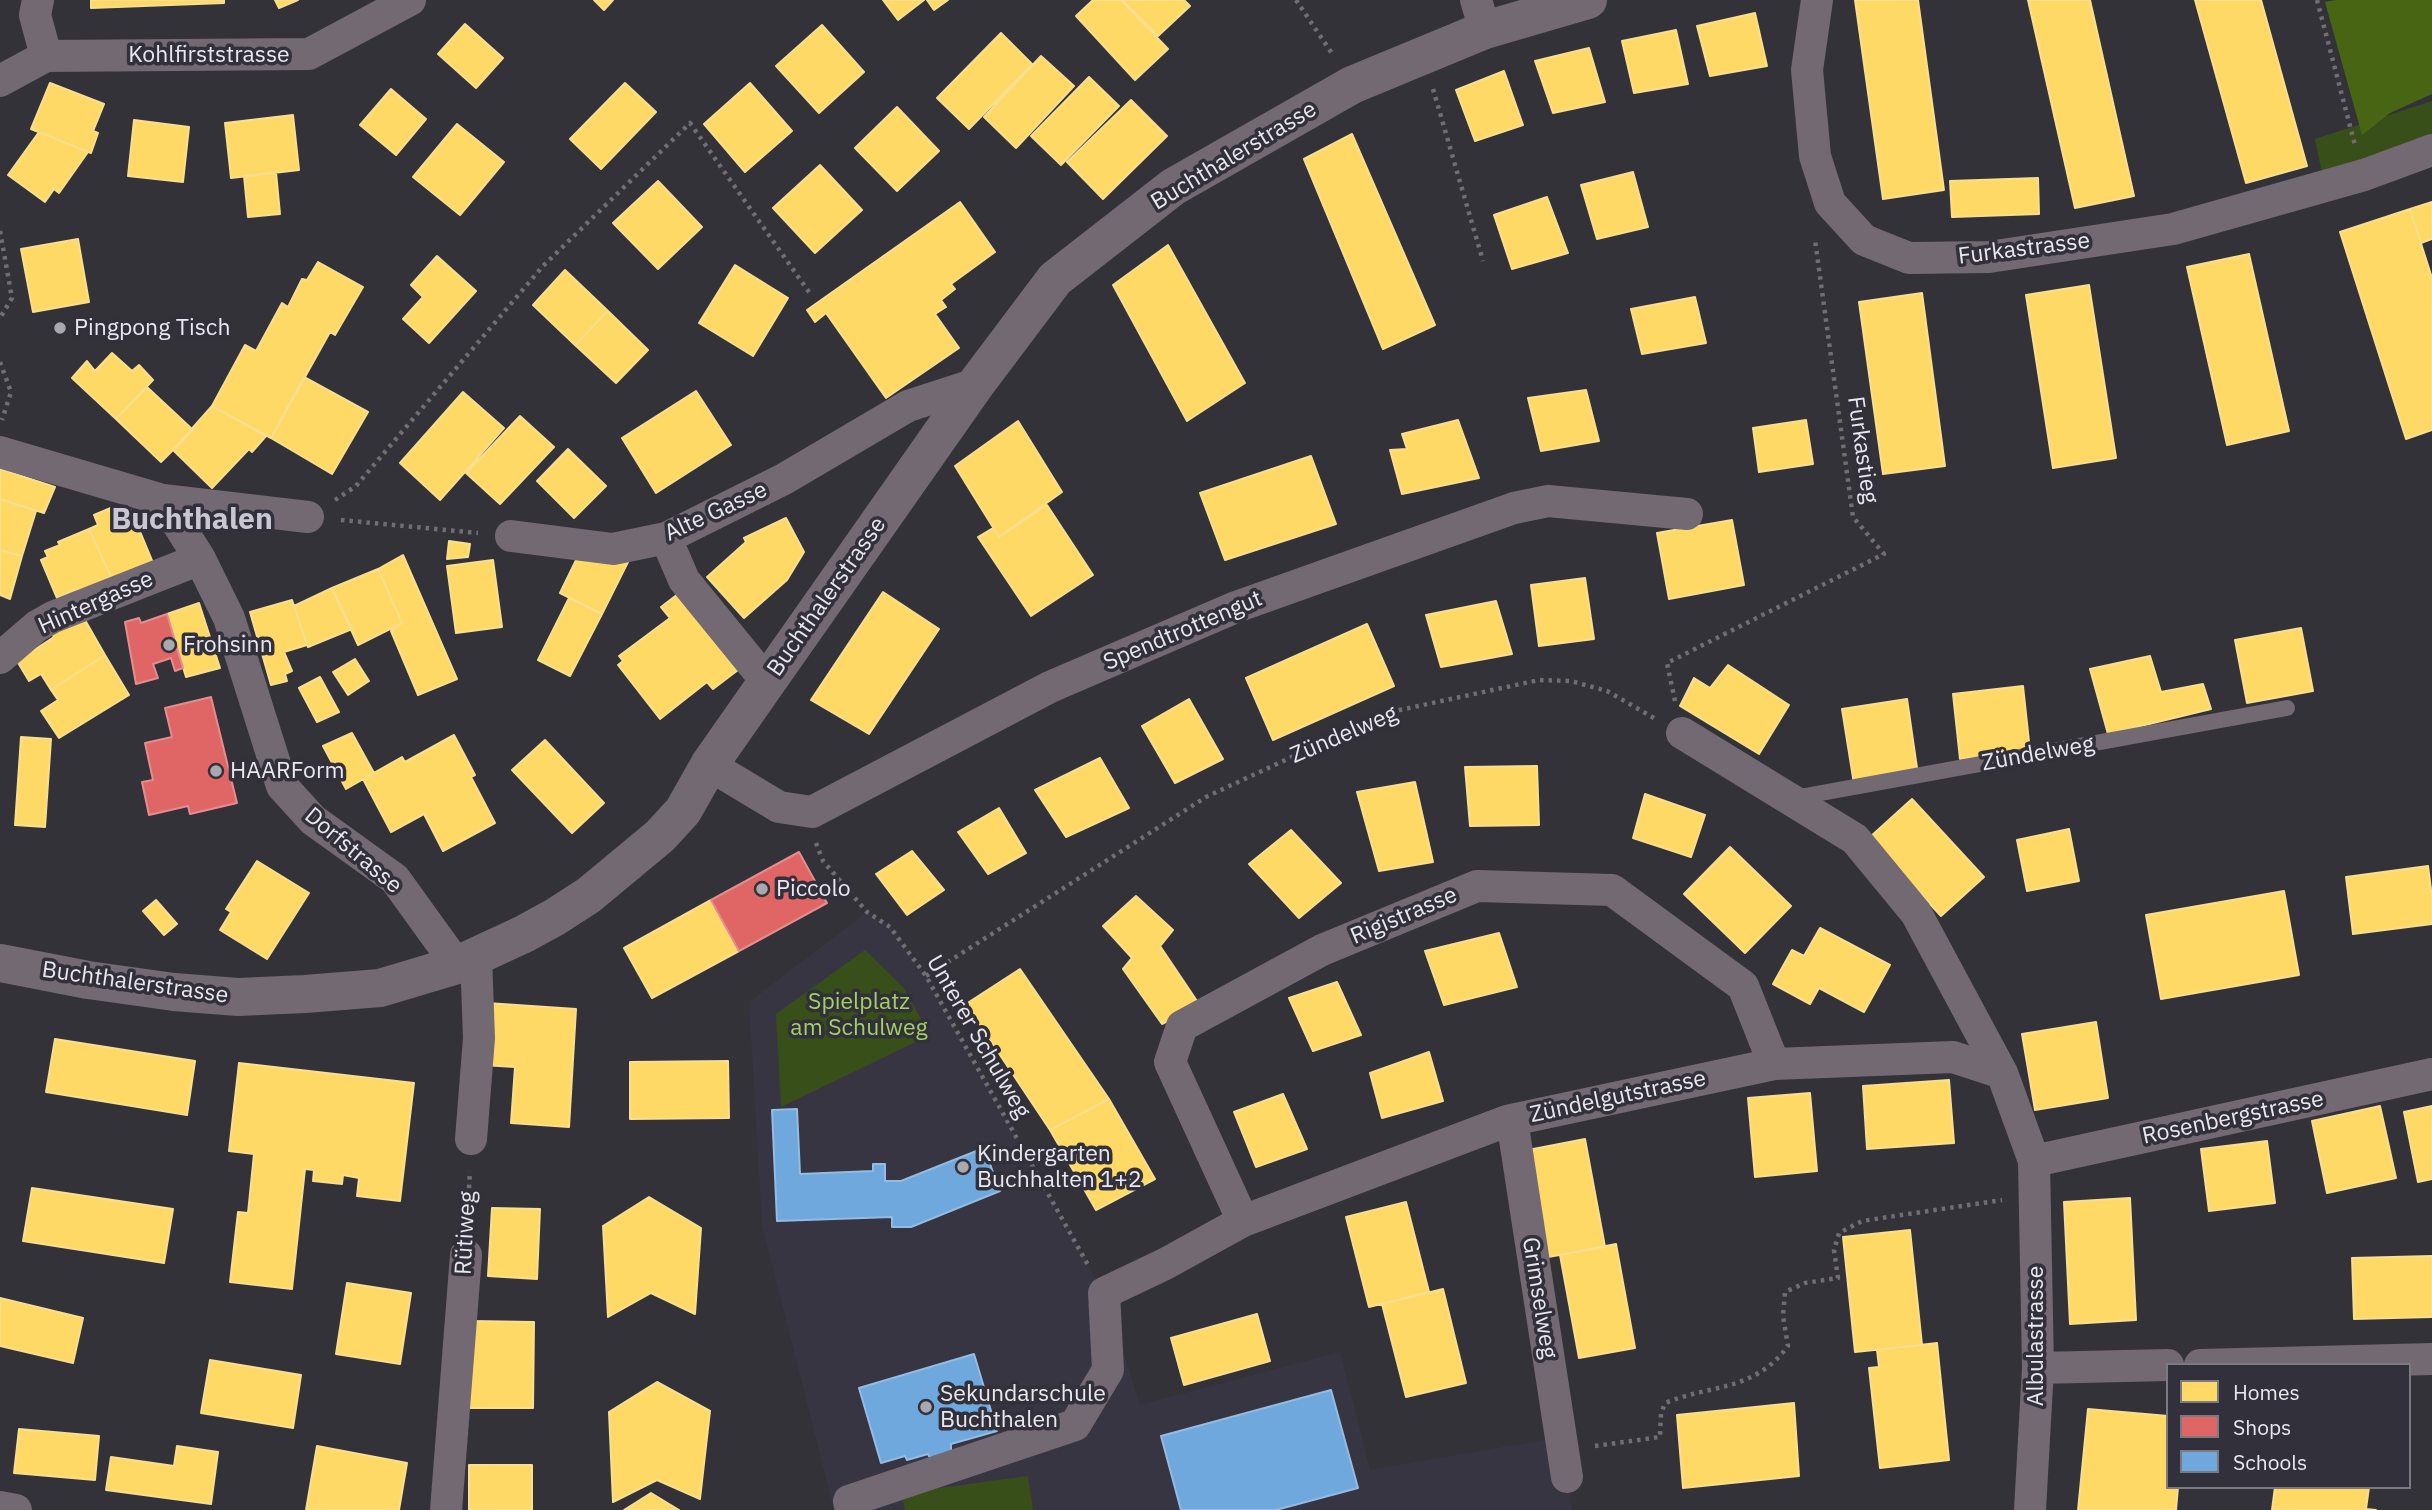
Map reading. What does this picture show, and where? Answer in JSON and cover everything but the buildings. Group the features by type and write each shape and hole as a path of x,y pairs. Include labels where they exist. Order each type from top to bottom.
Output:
{"street":[{"path":"38,0 35,15 46,56"},
{"name":"Kohlfirststrasse","path":"0,81 46,56 309,54 410,0"},
{"name":"Buchthalerstrasse","path":"0,963 174,992 238,997 305,995 380,988 466,961 524,934 589,895 660,836 682,811 709,765 767,682 976,384 1055,279 1173,187 1352,85 1424,55 1480,15 1588,0"},
{"name":"Furkastrasse","path":"1817,0 1807,71 1815,156 1830,203 1864,240 1909,258 1989,257 2173,229 2364,175 2432,150"},
{"name":"Alte Gasse","path":"511,536 613,549 666,538 784,479 908,406 976,384"},
{"path":"0,452 163,500 308,517"},
{"name":"Dorfstrasse","path":"163,500 200,559 229,618 282,786 313,820 395,880 466,961"},
{"name":"Spendtrottengut","path":"812,812 1062,681 1236,607 1514,508 1548,501 1687,514"},
{"path":"666,538 684,580 767,682"},
{"name":"Hintergasse","path":"0,658 26,635 53,617 200,559"},
{"path":"1682,733 1855,839 1916,913 2002,1073 2034,1161"},
{"path":"709,765 779,807 812,812"},
{"name":"Rigistrasse","path":"1243,1221 1170,1062 1182,1026 1322,950 1477,886 1612,890 1743,986 1774,1064"},
{"path":"466,961 480,1038 471,1139"},
{"name":"Zündelgutstrasse","path":"1104,1293 1165,1264 1243,1221 1512,1120 1774,1064 1952,1057 2002,1073"},
{"name":"Rosenbergstrasse","path":"2034,1161 2432,1074"},
{"name":"Grimselweg","path":"1512,1120 1565,1464"},
{"name":"Albulastrasse","path":"2030,1510 2038,1368 2034,1161"},
{"name":"Rütiweg","path":"446,1510 466,1255"},
{"path":"851,1510 849,1501 1075,1425 1108,1370 1104,1293"},
{"path":"2277,1363 2432,1359"},
{"path":"2038,1368 2166,1366"},
{"path":"0,1507 16,1510"}],"lane":[{"name":"Zündelweg","path":"1788,800 2287,708"}],"path":[{"path":"1296,0 1352,85"},
{"path":"2317,0 2364,175"},
{"path":"1424,55 1483,261"},
{"path":"308,517 356,486 543,266 690,123 811,295"},
{"name":"Furkastieg","path":"1682,733 1667,663 1884,554 1853,517 1812,218 1830,203"},
{"path":"0,231 12,298 0,318"},
{"path":"0,362 11,392 0,428"},
{"path":"308,517 511,536"},
{"name":"Zündelweg","path":"926,976 1206,797 1386,713 1538,680 1571,681 1607,691 1682,733"},
{"name":"Unterer Schulweg","path":"812,812 813,833 823,861 867,912 890,928 926,976 1104,1293"},
{"name":"Rütiweg","path":"466,1255 471,1139"},
{"path":"1565,1464 1660,1437 1661,1414 1665,1403 1752,1378 1781,1356 1788,1346 1783,1316 1785,1292 1805,1283 1838,1278 1835,1250 1839,1233 1862,1221 2035,1195"}],"shaded area":[{"path":"867,912 890,927 926,976 1104,1293 1140,1405 1340,1352 1370,1470 1561,1437 1572,1510 834,1510 762,1225 749,1002"}],"green space":[{"path":"2432,0 2432,94 2390,113 2362,135 2325,2"},
{"path":"2432,101 2432,142 2323,178 2315,139"},
{"name":"Spielplatz am Schulweg","path":"865,950 903,987 930,1035 781,1107 776,1014"},
{"path":"1028,1476 1033,1510 905,1510 902,1493"}],"place":[{"name":"Pingpong Tisch","path":"60,328"},
{"name":"Frohsinn","path":"169,645"},
{"name":"HAARForm","path":"216,771"},
{"name":"Piccolo","path":"762,889"},
{"name":"Kindergarten Buchhalten 1+2","path":"963,1167"},
{"name":"Sekundarschule Buchthalen","path":"926,1407"}],"district":[{"name":"Buchthalen","path":"192,520"}]}
